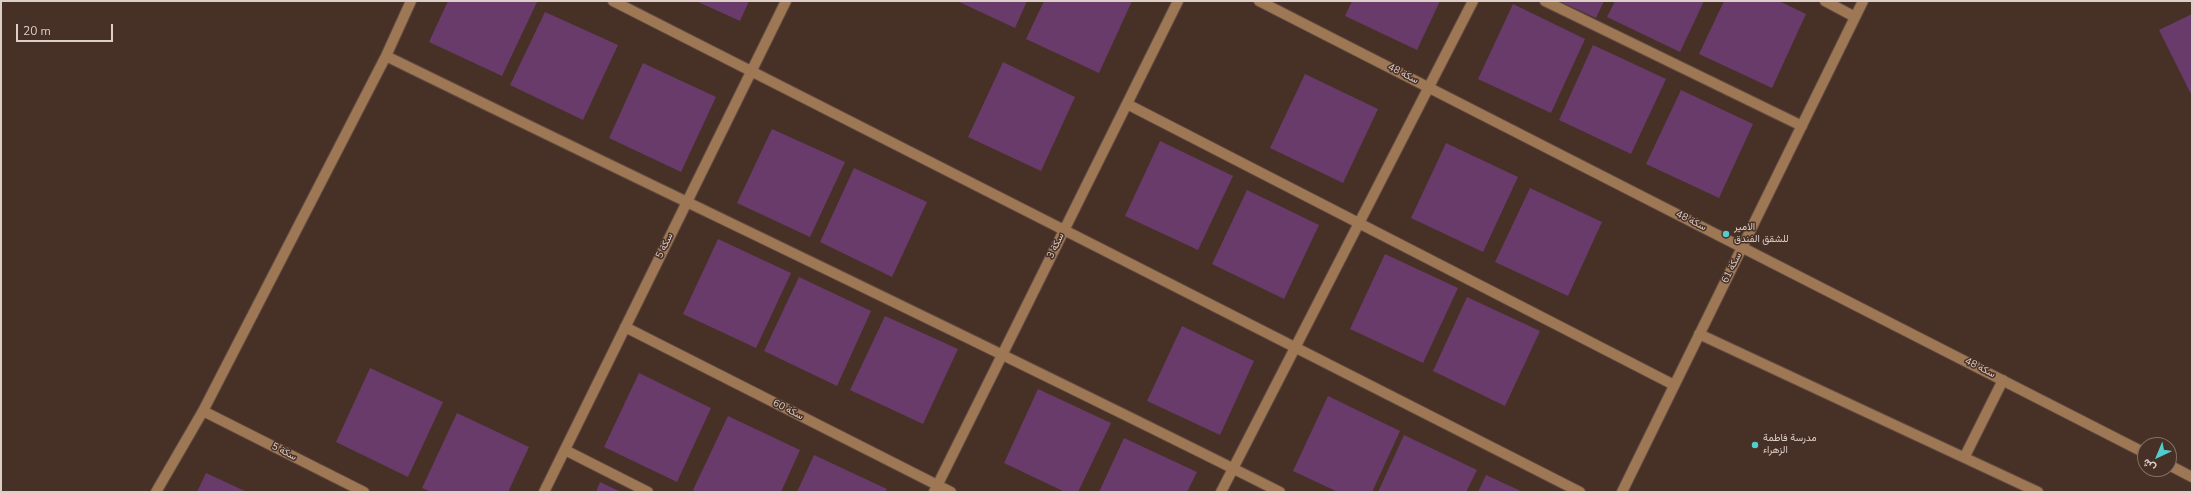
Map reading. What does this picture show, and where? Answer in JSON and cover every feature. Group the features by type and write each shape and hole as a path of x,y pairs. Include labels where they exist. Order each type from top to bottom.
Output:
{"street":[{"path":"156,492 203,411 386,56 411,1"},
{"path":"613,1 752,70 1580,492"},
{"name":"سكة 5","path":"544,492 786,1"},
{"name":"سكة 3","path":"936,489 1178,1"},
{"name":"سكة 48","path":"1259,1 2137,449"},
{"path":"1220,492 1473,1"},
{"path":"1545,1 1802,126"},
{"path":"1825,1 1855,17"},
{"name":"سكة 61","path":"1622,492 1863,1"},
{"path":"386,56 686,203 1077,390 1280,492"},
{"path":"1127,104 1674,385"},
{"name":"سكة 60","path":"625,327 936,489 951,492"},
{"path":"1699,334 1965,456 2038,492"},
{"path":"1965,456 2003,380"},
{"name":"سكة 5","path":"203,411 364,492"},
{"path":"565,450 648,492"},
{"path":"2177,469 2192,477"}],"building":[{"path":"448,1 537,2 502,76 429,42"},
{"path":"696,1 749,1 740,21"},
{"path":"957,1 1027,1 1015,28"},
{"path":"1044,1 1132,1 1099,73 1026,39"},
{"path":"1352,1 1440,1 1417,50 1345,16"},
{"path":"1559,1 1604,1 1596,18"},
{"path":"1615,1 1704,1 1680,52 1607,17"},
{"path":"1724,1 1779,1 1806,14 1772,88 1699,54"},
{"path":"1513,4 1585,39 1551,113 1478,79"},
{"path":"545,12 618,45 583,120 510,85"},
{"path":"2192,14 2192,96 2159,30"},
{"path":"1593,45 1666,79 1631,154 1559,120"},
{"path":"1003,62 1075,97 1041,171 968,137"},
{"path":"643,63 716,97 681,172 609,138"},
{"path":"1305,74 1378,109 1343,183 1270,148"},
{"path":"1681,90 1753,124 1719,198 1646,164"},
{"path":"772,129 845,162 810,237 737,203"},
{"path":"1160,141 1233,176 1198,250 1125,216"},
{"path":"1446,143 1518,177 1483,252 1411,218"},
{"path":"854,168 927,202 892,277 820,242"},
{"path":"1530,188 1602,222 1568,296 1495,262"},
{"path":"1247,190 1319,225 1284,299 1212,264"},
{"path":"718,239 791,273 756,348 683,314"},
{"path":"1385,254 1458,288 1423,363 1350,329"},
{"path":"799,277 871,311 837,386 764,351"},
{"path":"1467,297 1540,331 1505,406 1433,371"},
{"path":"885,316 958,349 923,424 850,390"},
{"path":"1182,326 1254,361 1220,435 1147,401"},
{"path":"370,368 443,402 408,477 336,442"},
{"path":"639,373 711,408 677,482 604,447"},
{"path":"1038,389 1111,423 1078,492 1065,492 1004,463"},
{"path":"1328,396 1400,431 1372,492 1338,492 1293,471"},
{"path":"457,413 529,447 508,492 431,492 422,488"},
{"path":"728,416 800,450 781,492 697,492 693,490"},
{"path":"1404,435 1477,470 1466,492 1378,492"},
{"path":"1124,438 1197,472 1187,492 1099,492"},
{"path":"814,455 887,489 885,492 797,492"},
{"path":"206,473 247,492 197,492"},
{"path":"1486,475 1523,492 1478,492"},
{"path":"600,482 621,492 596,492"}],"place":[{"name":"الامير للشقق الفندق","path":"1726,234"},
{"name":"مدرسة فاطمة الزهراء","path":"1755,445"}]}
